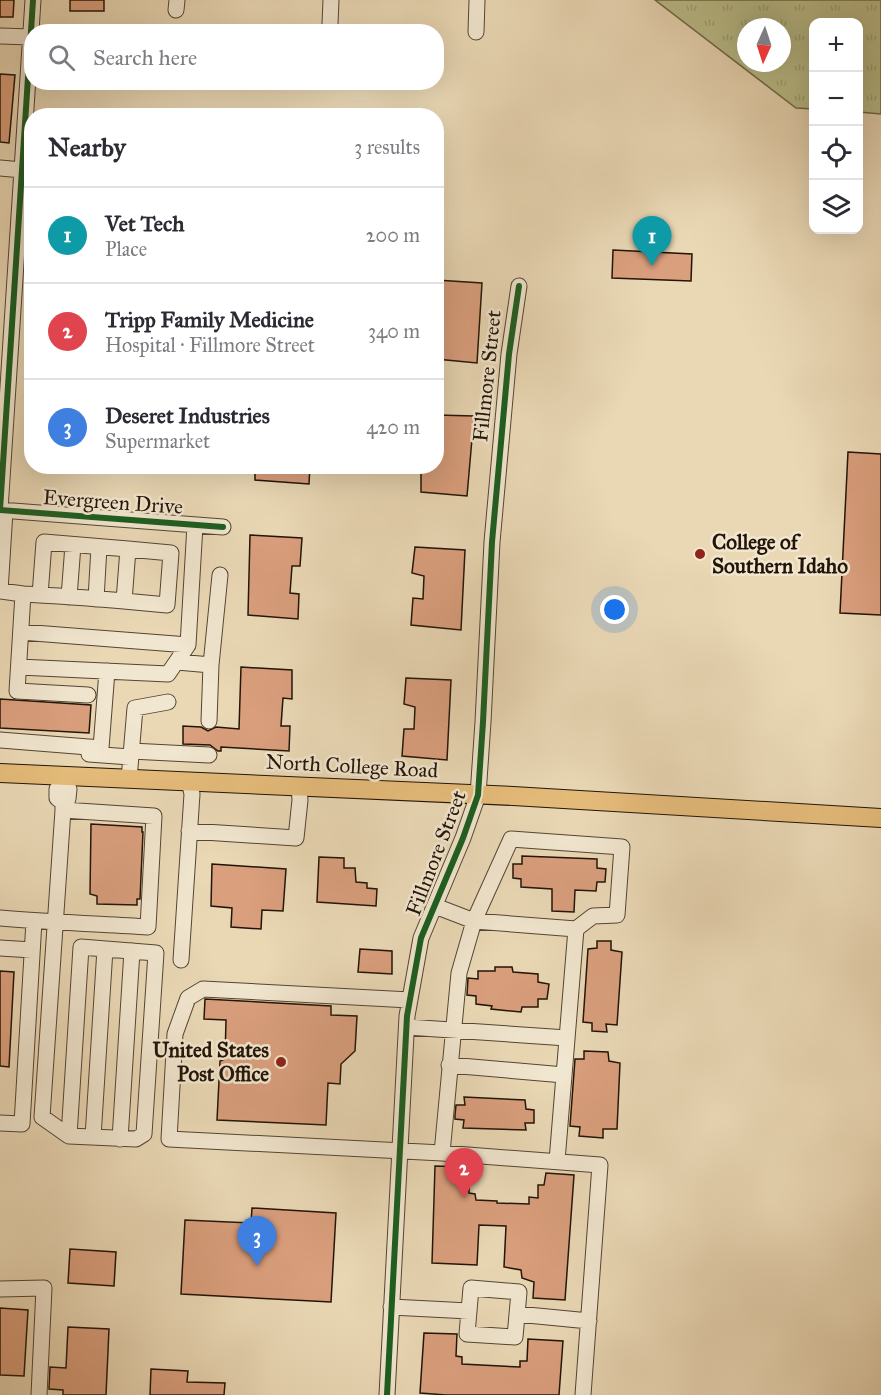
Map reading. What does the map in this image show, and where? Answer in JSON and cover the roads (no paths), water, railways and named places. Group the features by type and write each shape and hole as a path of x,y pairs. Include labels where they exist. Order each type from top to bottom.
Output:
{"main road":[{"name":"North College Road","path":"0,773 63,780 86,777 189,781 881,818"}],"street":[{"path":"31,24 33,0"},
{"path":"330,24 331,0"},
{"path":"476,32 477,0"},
{"path":"0,37 24,38"},
{"path":"26,108 27,90"},
{"path":"24,137 3,510 1,591 23,594 167,604 171,553 44,542 40,595"},
{"path":"0,168 22,170"},
{"name":"Fillmore Street","path":"387,1395 410,1000 422,938 478,795 493,532 509,354 519,285"},
{"name":"Evergreen Drive","path":"3,510 223,528"},
{"path":"19,667 168,674 188,645 195,525"},
{"path":"69,597 73,545"},
{"path":"96,599 99,547"},
{"path":"124,601 128,549"},
{"path":"209,721 211,665 220,575"},
{"path":"23,594 17,691 88,695"},
{"path":"21,632 188,645"},
{"path":"177,662 211,665"},
{"path":"88,750 101,748 107,671"},
{"path":"129,779 135,708 168,702"},
{"path":"0,754 0,740 131,754 209,755"},
{"path":"86,777 88,750"},
{"path":"63,780 69,789 68,799 63,807 42,1117 69,1136 136,1140 144,1134 156,953 81,947 69,1136"},
{"path":"182,960 192,794 189,781"},
{"path":"189,831 296,838 299,787"},
{"path":"0,918 148,927 154,816 63,807"},
{"path":"435,906 474,921 576,929 593,916 617,915 622,848 511,839 474,921 459,974 442,1153"},
{"path":"0,1123 22,1124 34,921"},
{"path":"557,1161 576,929"},
{"path":"0,948 32,950"},
{"path":"93,1137 105,949"},
{"path":"120,1139 132,951"},
{"path":"410,1000 203,989 188,998 175,1034 169,1139 442,1153 600,1165 583,1395"},
{"path":"407,1027 567,1038"},
{"path":"450,1065 564,1075"},
{"path":"0,1290 44,1288 39,1395"},
{"path":"471,1288 519,1292 515,1337 467,1334 469,1311 471,1288"},
{"path":"391,1307 469,1311"},
{"path":"517,1314 589,1321"}],"place":[{"name":"Vet Tech","path":"652,266"},
{"name":"College of Southern Idaho","path":"700,554"},
{"name":"United States Post Office","path":"281,1062"},
{"name":"Tripp Family Medicine","path":"464,1198"},
{"name":"Deseret Industries","path":"257,1266"}]}
